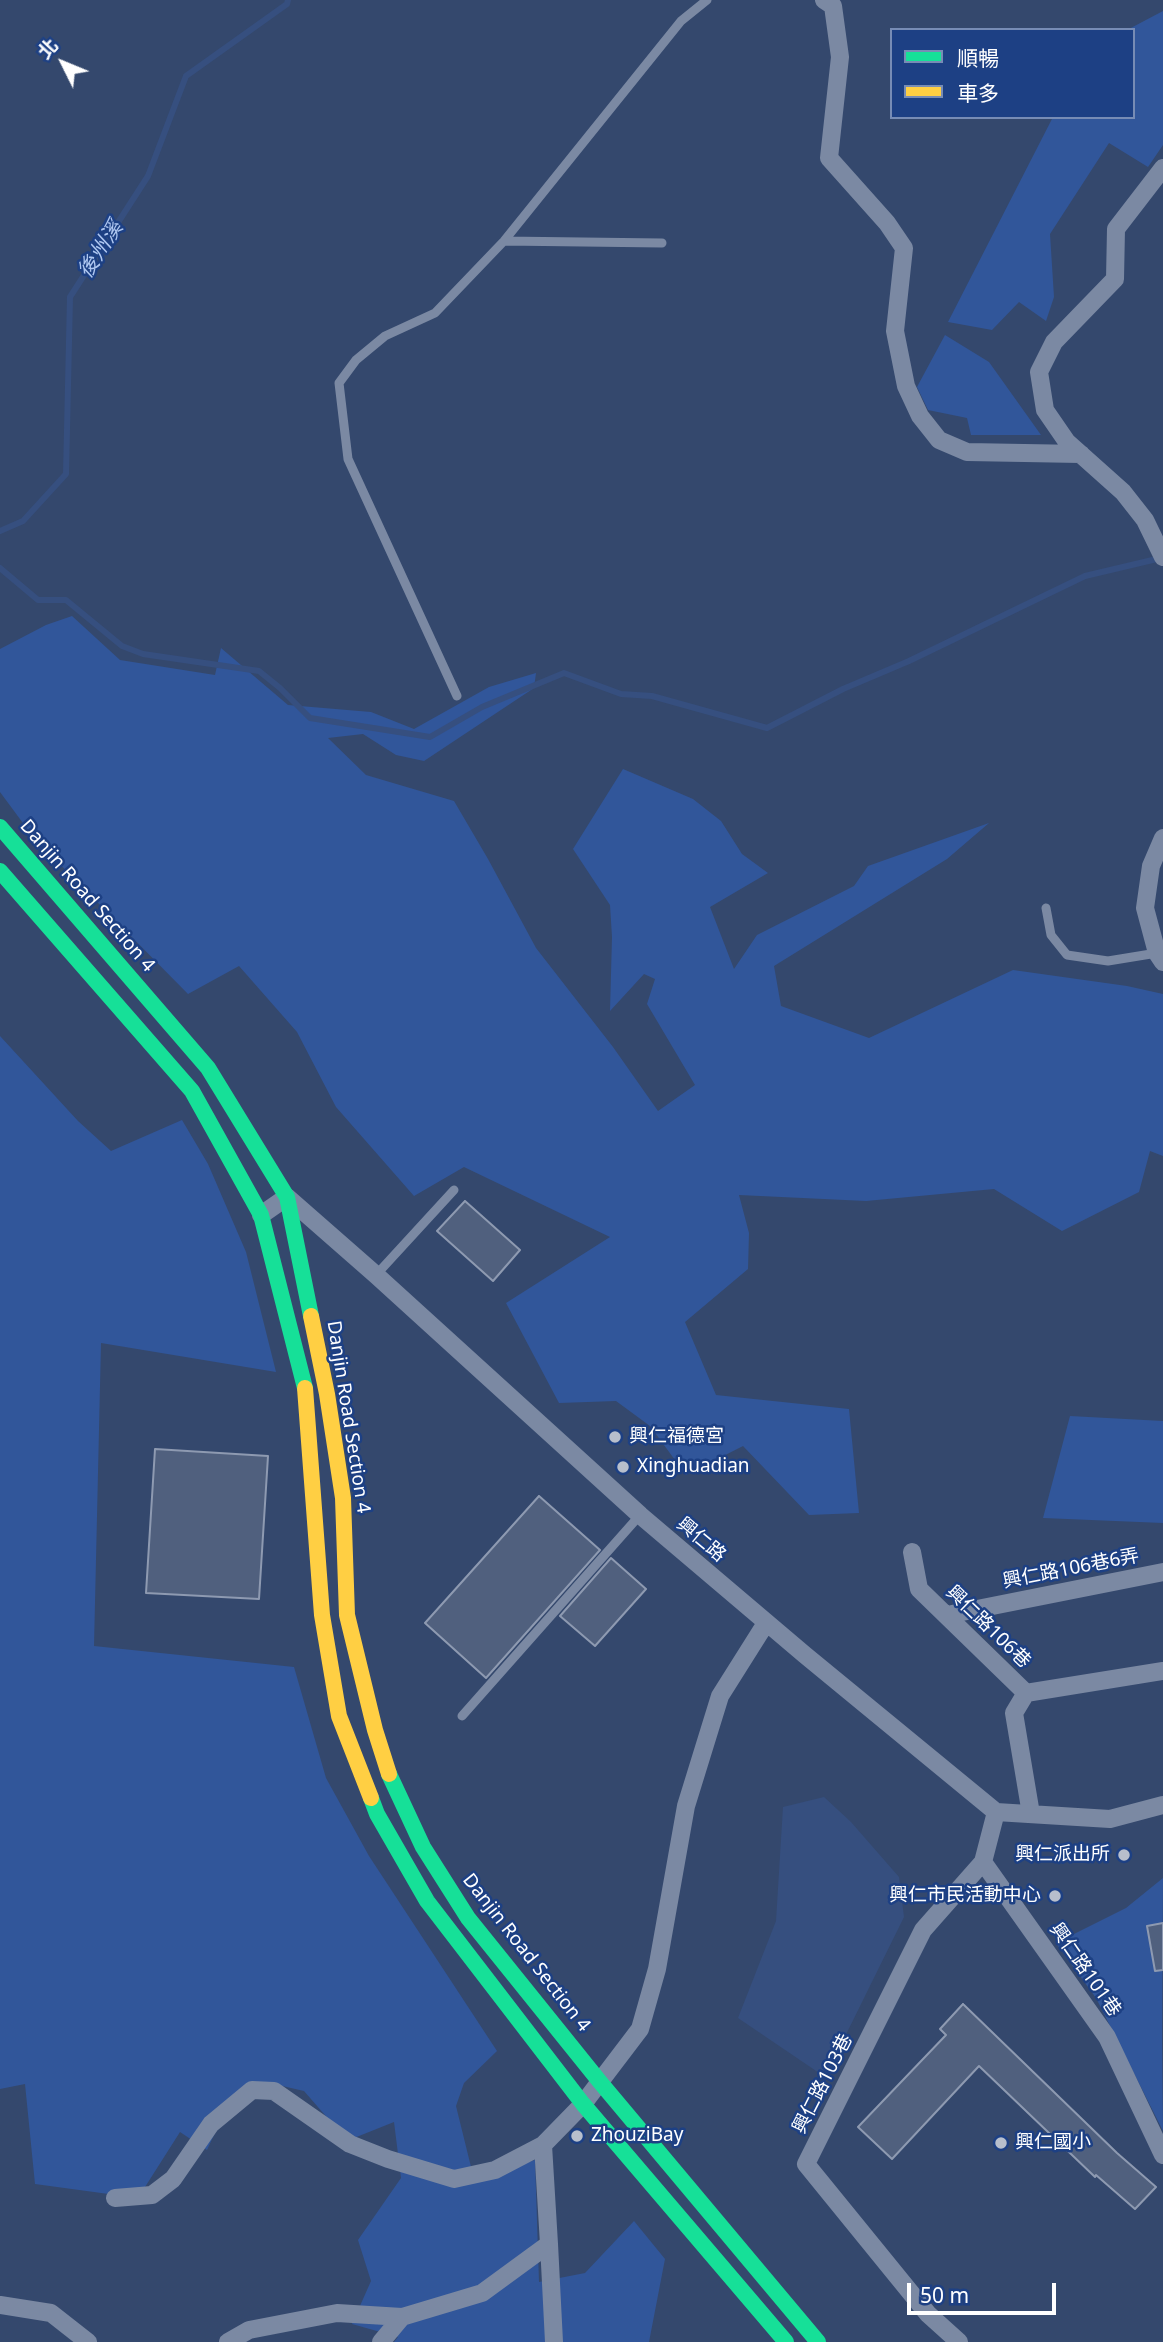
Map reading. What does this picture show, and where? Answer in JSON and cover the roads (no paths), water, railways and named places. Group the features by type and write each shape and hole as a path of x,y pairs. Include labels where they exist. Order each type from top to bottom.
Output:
{"main road":[{"name":"Danjin Road Section 4","path":"0,827 208,1068 286,1197 327,1394 341,1485 347,1615 388,1773 423,1847 468,1918 600,2082 818,2342"},
{"name":"Danjin Road Section 4","path":"0,871 192,1091 261,1215 304,1381 322,1615 339,1716 377,1814 427,1901 583,2104 786,2342"}],"street":[{"path":"824,0 833,6 840,57 829,158 887,223 904,248 895,331 906,386 920,416 939,440 967,452 1081,454"},
{"path":"1163,168 1116,229 1115,279 1054,342 1039,372 1045,410 1067,442 1123,492 1145,520 1163,556"},
{"path":"1160,957 1144,908 1151,866 1163,838"},
{"path":"261,1215 286,1197"},
{"name":"興仁路","path":"286,1197 376,1275 640,1515 766,1623 996,1812"},
{"name":"興仁路106巷","path":"912,1552 919,1589 1026,1693 1014,1713 1031,1814"},
{"name":"興仁路106巷6弄","path":"947,1615 1163,1572"},
{"path":"115,2198 152,2195 173,2179 211,2124 252,2090 274,2091 350,2144 454,2179 495,2170 542,2144 583,2104 640,2029 657,1969 687,1806 720,1696 766,1623"},
{"path":"1026,1693 1163,1671"},
{"path":"983,1862 996,1812 1111,1819 1163,1805"},
{"name":"興仁路101巷","path":"983,1862 1107,2037 1163,2155"},
{"name":"興仁路103巷","path":"959,2342 928,2314 806,2164 923,1930 983,1862"},
{"path":"542,2144 554,2342"},
{"path":"228,2342 249,2330 337,2313 402,2317 482,2293 550,2244"},
{"path":"0,2305 51,2313 88,2342"},
{"path":"381,2342 402,2317"}],"lane":[{"path":"457,696 348,459 339,383 356,360 385,336 435,313 504,241 681,21 706,0"},
{"path":"504,241 662,243"},
{"path":"1046,908 1051,935 1067,955 1108,961 1160,957"},
{"path":"376,1275 454,1191"},
{"path":"462,1716 640,1515"}],"waterway":[{"name":"後州溪","path":"0,531 23,521 66,474 70,297 148,176 186,76 287,4 288,0"},
{"path":"0,568 38,600 66,600 122,646 143,654 259,671 310,718 430,737 482,707 564,673 621,694 652,696 767,728 843,689 909,661 1085,576 1161,558"}],"place":[{"name":"興仁福德宮","path":"615,1437"},
{"name":"Xinghuadian","path":"623,1467"},
{"name":"興仁派出所","path":"1124,1855"},
{"name":"興仁市民活動中心","path":"1055,1896"},
{"name":"ZhouziBay","path":"577,2136"},
{"name":"興仁國小","path":"1001,2143"}]}
